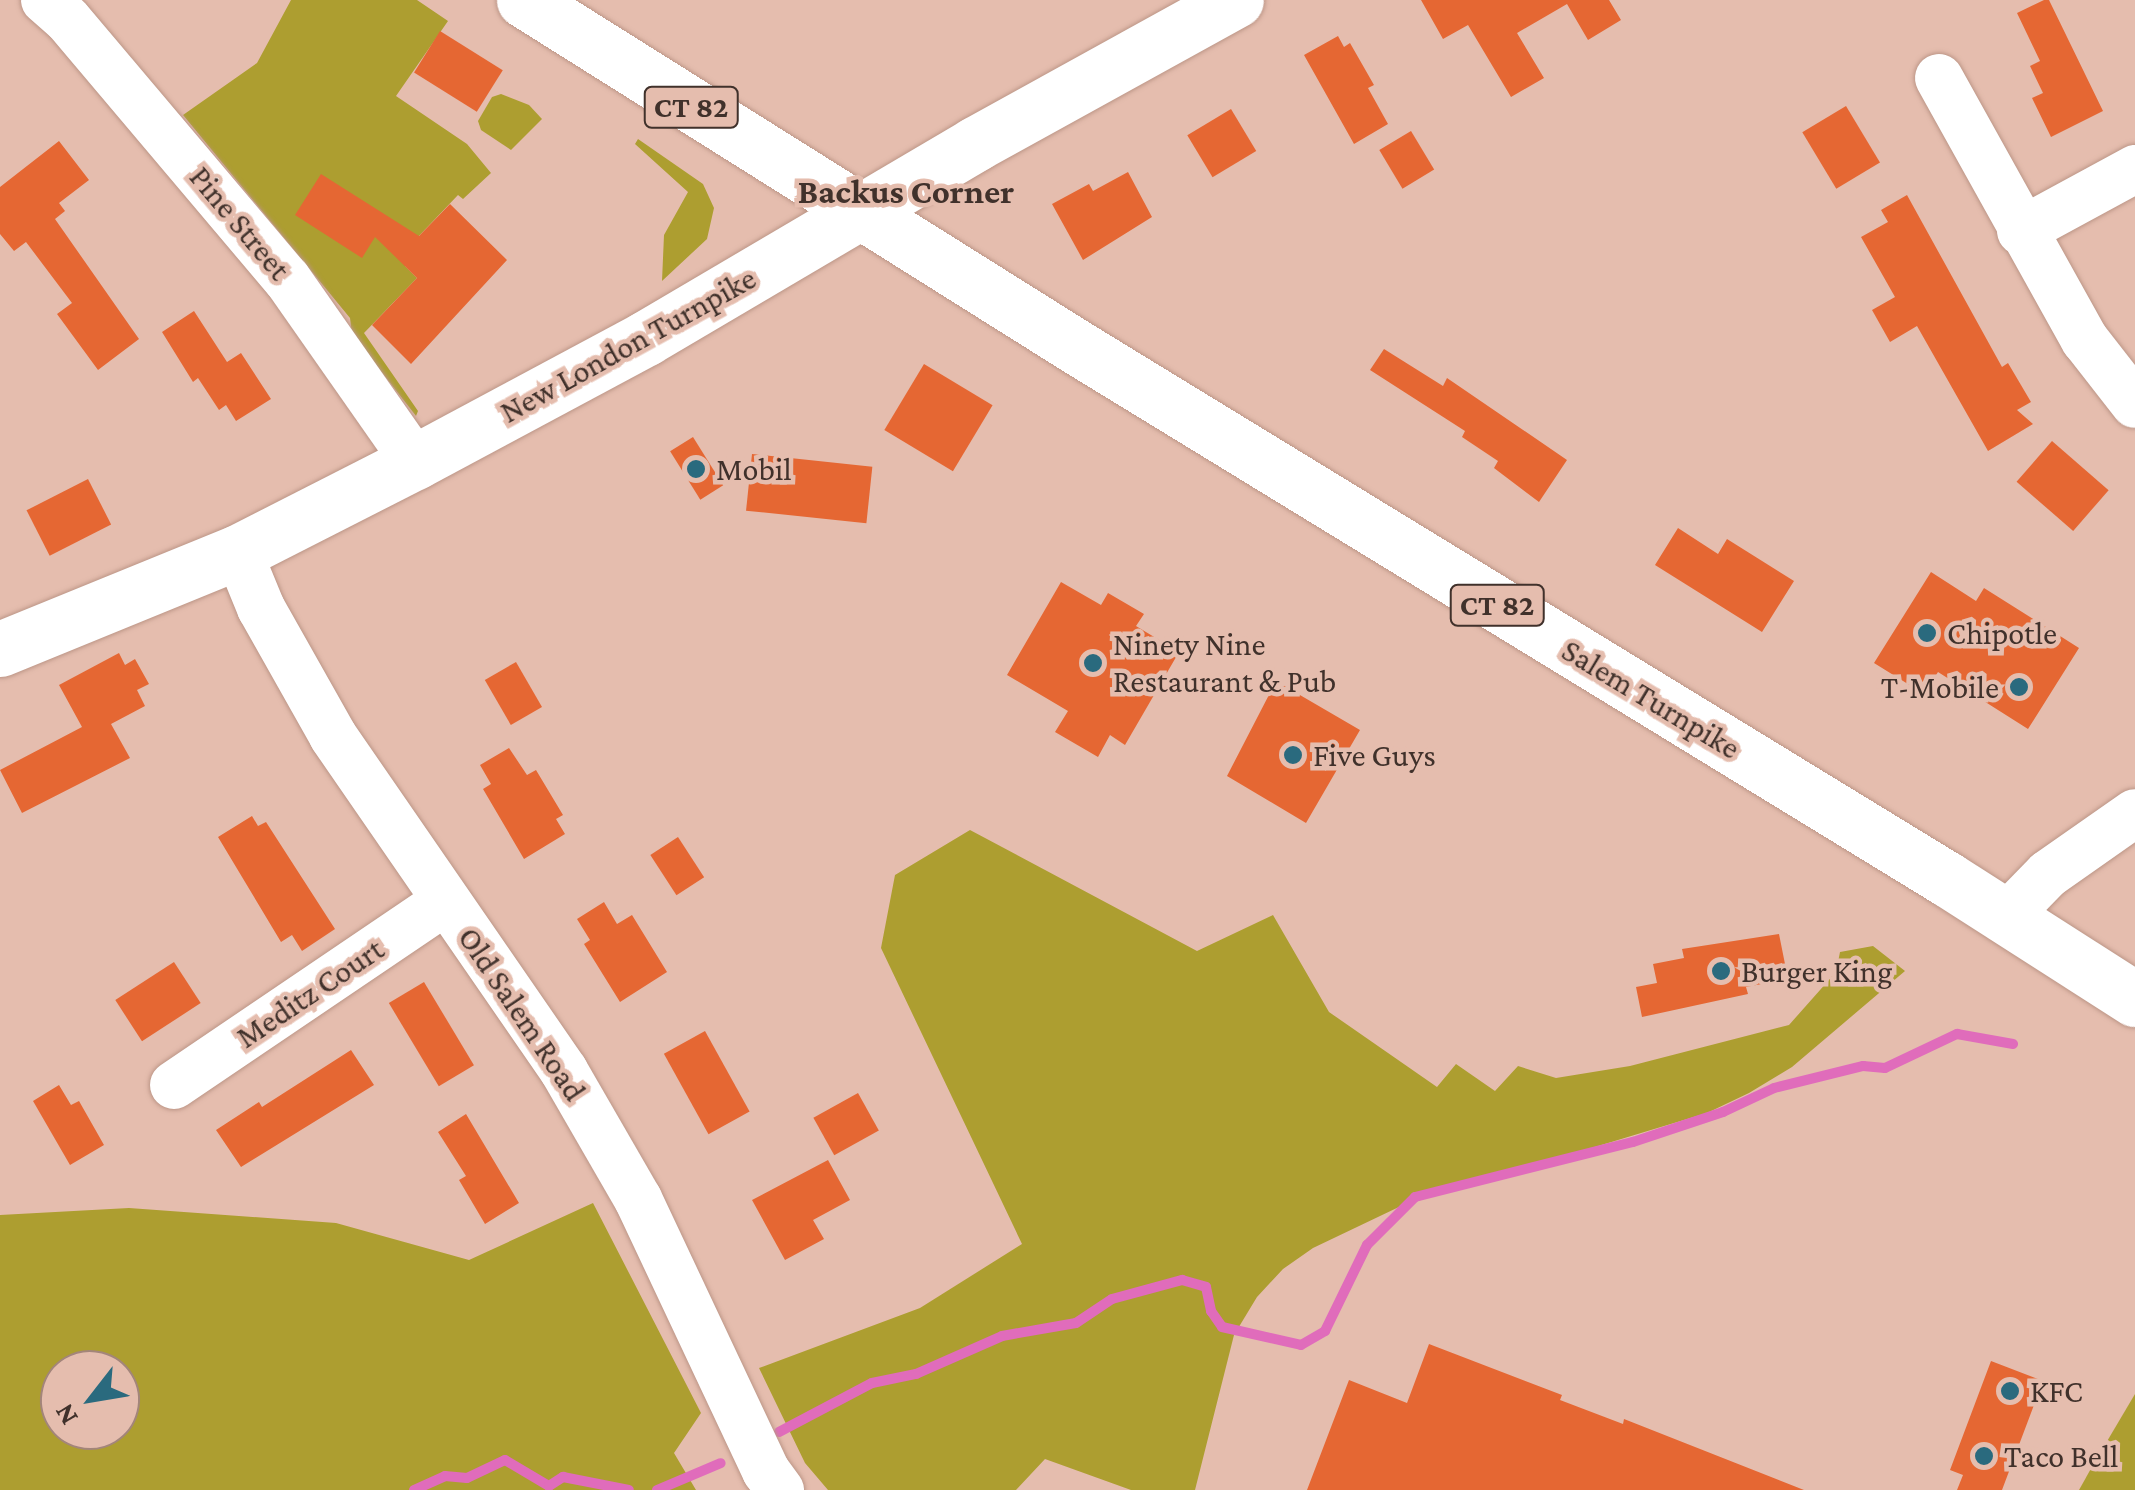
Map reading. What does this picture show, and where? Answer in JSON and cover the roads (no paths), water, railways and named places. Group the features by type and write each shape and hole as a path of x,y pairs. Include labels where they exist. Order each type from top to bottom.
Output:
{"main road":[{"name":"CT 82","path":"524,0 859,212"},
{"name":"New London Turnpike","path":"0,650 238,552 415,462 693,311 859,212 1236,0"},
{"name":"Salem Turnpike","path":"859,212 2135,999"}],"street":[{"name":"Pine Street","path":"45,0 68,18 288,279 415,462"},
{"path":"1939,78 2085,340 2135,404"},
{"path":"2021,231 2135,169"},
{"name":"Old Salem Road","path":"238,552 261,608 333,736 564,1071 638,1199 750,1437 780,1490"},
{"path":"2006,917 2048,874 2135,813"},
{"name":"Meditz Court","path":"174,1085 446,901"}],"waterway":[{"path":"779,1432 872,1383 916,1374 1002,1336 1076,1323 1112,1299 1182,1280 1206,1287 1211,1311 1222,1327 1301,1345 1325,1331 1367,1245 1415,1197 1633,1142 1723,1112 1774,1088 1863,1066 1885,1068 1957,1034 2013,1044"},
{"path":"414,1490 445,1476 467,1478 505,1460 549,1486 563,1477 629,1490"},
{"path":"657,1490 721,1463"}],"place":[{"name":"Mobil","path":"696,469"},
{"name":"Chipotle","path":"1927,633"},
{"name":"Ninety Nine Restaurant & Pub","path":"1093,663"},
{"name":"T-Mobile","path":"2019,687"},
{"name":"Five Guys","path":"1293,755"},
{"name":"Burger King","path":"1721,971"},
{"name":"KFC","path":"2010,1391"},
{"name":"Taco Bell","path":"1984,1456"}],"district":[{"name":"Backus Corner","path":"906,192"}]}
